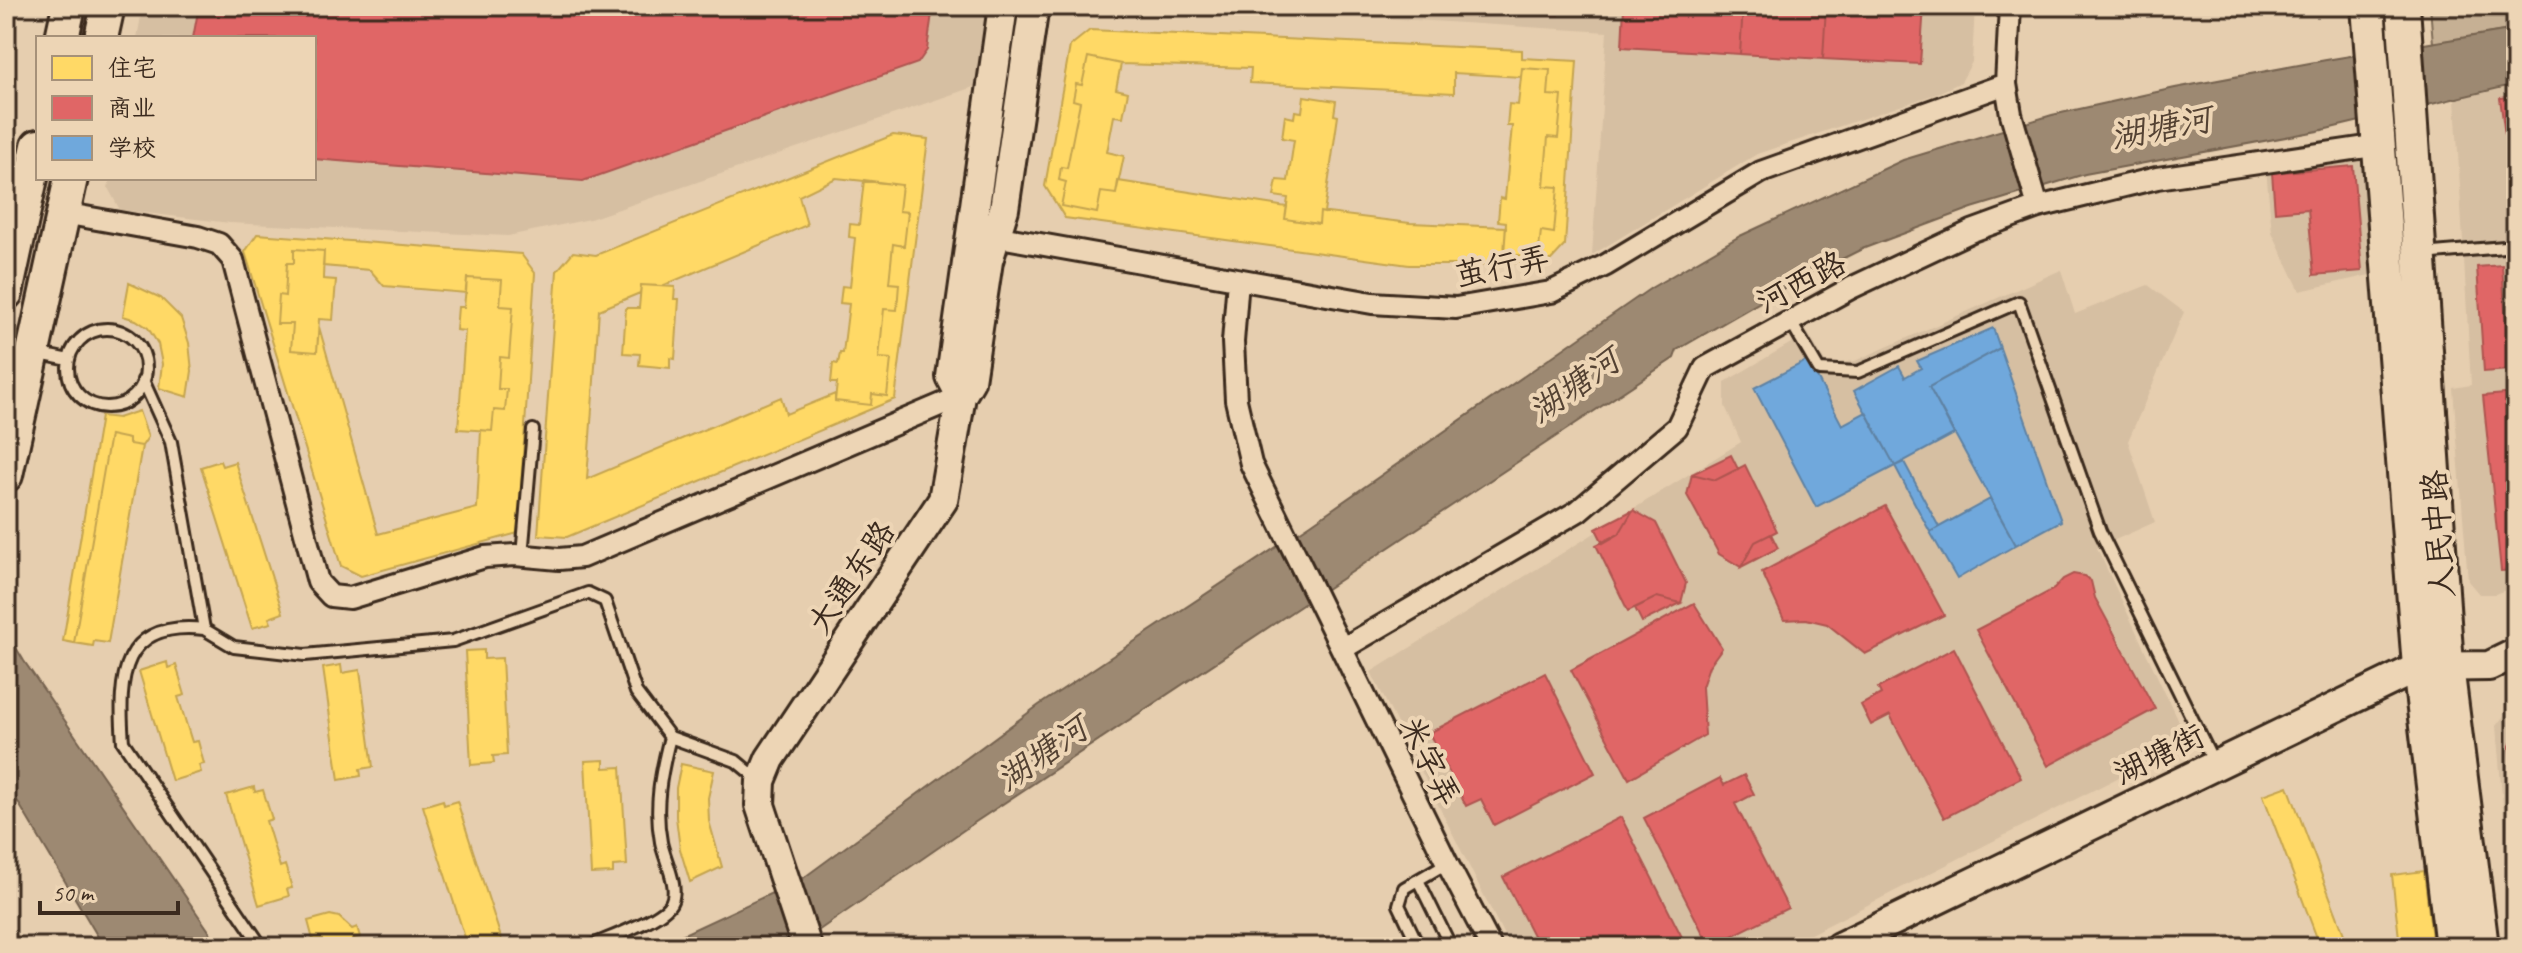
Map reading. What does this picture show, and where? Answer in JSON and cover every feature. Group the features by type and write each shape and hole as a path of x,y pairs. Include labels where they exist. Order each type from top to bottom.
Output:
{"main road":[{"path":"62,36 69,6"},
{"path":"101,36 108,6"},
{"name":"人民中路","path":"2368,6 2433,666 2452,947"},
{"name":"人民中路","path":"2404,21 2420,254 2433,666 2482,947"},
{"path":"6,293 36,155"},
{"path":"6,475 71,180"}],"street":[{"name":"大通东路","path":"761,781 770,759 943,500 961,396 970,381 988,261 984,234 1003,6"},
{"name":"大通东路","path":"984,234 1004,209 1034,6"},
{"path":"2010,6 2006,84 2011,114 2036,200"},
{"name":"茧行弄","path":"984,234 1372,303 1456,308 1551,292 1606,265 1761,172 2006,84"},
{"name":"河西路","path":"1342,649 1578,511 1677,427 1705,368 1849,289 2036,200 2379,136"},
{"path":"63,213 198,237 219,244 233,260 318,582 331,596 350,598 485,557 582,557 961,396"},
{"name":"米字弄","path":"1238,280 1233,342 1236,400 1251,464 1491,947"},
{"name":"湖塘街","path":"1839,947 2215,765 2433,666 2489,666 2516,653"},
{"path":"761,781 760,805 807,947"}],"lane":[{"path":"2420,254 2516,246"},
{"path":"1791,322 1819,370 1858,372 2019,302 2100,531 2215,765"},
{"path":"104,328 117,330 128,335 144,355 143,380 128,400 116,405 90,403 72,385 68,373 69,360 73,348 92,331 104,328"},
{"path":"33,352 69,360"},
{"path":"143,380 171,442 204,629"},
{"path":"522,556 533,430"},
{"path":"262,947 123,742 120,708 125,668 138,644 159,631 184,627 204,629 234,647 305,655 453,641 588,593 605,601 636,692 670,737 736,761 761,781"},
{"path":"589,947 660,913 672,902 674,889 660,840 658,782 670,737"},
{"path":"1419,947 1399,905 1404,888 1447,863"},
{"path":"1418,880 1451,947"},
{"path":"2496,947 2516,944"}],"shaded area":[{"path":"143,6 992,6 982,84 590,219 508,236 230,223 120,210 108,188 110,180 316,180 316,36 137,36"},
{"path":"1194,6 1975,6 1972,62 1961,82 1936,94 1757,154 1592,255 1607,32"},
{"path":"2430,6 2516,6 2516,29 2433,43"},
{"path":"2516,84 2516,586 2495,594 2479,594 2468,581 2453,388 2471,385 2455,99"},
{"path":"2361,160 2374,274 2300,291 2272,232 2266,169"},
{"path":"2061,270 2075,314 2148,285 2184,312 2128,441 2155,522 2097,548 2188,742 1785,947 1510,947 1371,672 1741,442 1725,406 1725,382 1808,333 1826,364 1855,361"},
{"path":"2516,700 2516,935 2514,935 2496,726"}],"water":[{"name":"湖塘河","path":"2516,29 2516,84 2318,131 2085,174 1972,208 1862,249 1788,286 1677,350 1674,358 971,825 815,933 786,947 656,947 802,879 1039,705 1311,524 1651,288 1740,236 1903,160 2052,115 2326,60"},
{"path":"6,631 220,947 104,947 6,782"}],"building: 住宅":[{"path":"1090,30 1522,50 1522,58 1577,61 1565,245 1551,260 1491,265 1409,265 1065,218 1045,186 1070,46","holes":["1088,57 1121,64 1251,68 1250,83 1454,93 1454,73 1521,77 1522,68 1550,70 1548,95 1562,96 1558,138 1548,137 1544,186 1558,187 1554,233 1541,231 1538,257 1504,254 1506,227 1410,223 1320,212 1319,224 1285,219 1287,207 1118,181 1116,194 1101,192 1097,213 1061,206 1066,182 1059,180 1061,167 1067,168 1080,102 1073,100 1076,84 1082,85"]},
{"path":"1088,57 1121,64 1116,89 1128,92 1123,117 1114,116 1107,152 1124,156 1116,194 1101,192 1097,213 1061,206 1066,182 1059,180 1061,167 1067,168 1080,102 1073,100 1076,84 1082,85"},
{"path":"1522,68 1550,70 1548,95 1562,96 1558,138 1548,137 1544,186 1558,187 1554,233 1541,231 1538,257 1504,254 1506,222 1498,221 1500,198 1505,199 1512,126 1507,126 1509,104 1518,105"},
{"path":"1304,96 1336,101 1334,115 1338,116 1324,213 1320,212 1319,224 1285,219 1288,198 1274,196 1277,180 1288,181 1294,140 1282,138 1285,116 1294,118 1295,111 1302,112"},
{"path":"893,135 928,139 895,399 567,537 538,535 557,271 573,252 596,255","holes":["836,178 902,185 899,211 908,212 904,246 893,244 889,283 899,284 897,310 884,309 879,358 891,359 887,396 872,394 871,405 835,401 835,394 786,414 781,397 587,479 599,310 640,293 641,285 662,286 807,225 799,196"]},
{"path":"864,180 902,185 899,211 908,212 904,246 893,244 889,283 899,284 897,310 884,309 879,358 891,359 887,396 872,394 871,405 835,401 837,383 831,383 833,363 838,364 840,353 843,353 849,304 840,303 842,286 850,287 855,238 849,237 850,224 859,225"},
{"path":"257,234 521,254 535,273 518,533 361,576 341,566 245,252","holes":["294,249 324,251 323,266 370,270 384,286 466,293 467,278 502,280 500,306 513,307 509,358 500,357 498,389 507,389 505,411 494,410 492,431 481,430 477,508 378,534 319,327 317,352 291,350 293,324 277,324 279,295 285,296 287,263 294,263"]},
{"path":"294,249 324,251 323,279 336,280 333,320 319,319 317,352 291,350 293,324 277,324 279,295 285,296 287,263 294,263"},
{"path":"467,278 502,280 500,306 513,307 509,358 500,357 498,389 507,389 505,411 494,410 492,431 458,429 465,331 456,330 458,307 464,307"},
{"path":"129,283 161,298 181,318 189,343 192,371 188,397 159,388 162,364 158,344 148,328 123,316"},
{"path":"641,285 675,287 674,299 679,299 675,359 670,358 670,368 639,365 640,354 623,353 626,308 639,308"},
{"path":"139,411 148,437 142,446 110,435 74,643 63,641 101,416 118,418"},
{"path":"110,435 142,446 108,643 94,641 93,646 74,643"},
{"path":"220,461 222,466 235,462 283,613 269,618 271,623 252,628 201,467"},
{"path":"484,650 484,659 502,658 507,755 493,756 494,763 471,765 465,651"},
{"path":"167,662 168,668 176,665 185,695 178,697 192,742 198,741 204,764 199,765 201,772 172,781 139,671"},
{"path":"341,665 342,673 360,670 373,767 360,769 361,776 339,780 323,668"},
{"path":"604,760 604,768 621,767 627,865 613,866 613,873 591,874 585,761"},
{"path":"681,764 714,771 708,798 709,821 722,867 690,882 680,849 676,817 676,788"},
{"path":"2288,786 2345,937 2320,946 2263,795"},
{"path":"254,787 255,792 263,790 272,819 266,821 280,867 285,865 292,888 287,889 289,896 259,905 226,795"},
{"path":"443,800 444,805 457,801 504,947 468,947 423,806"},
{"path":"2424,871 2433,947 2400,947 2392,875"},
{"path":"330,915 339,917 352,929 357,927 360,937 354,938 356,947 315,947 308,921"}],"building: 商业":[{"path":"199,6 933,6 927,50 918,63 583,181 316,159 316,36 193,36"},
{"path":"1371,6 1473,6 1473,12"},
{"path":"1473,6 1558,6 1558,15 1473,12"},
{"path":"1624,6 1743,6 1740,54 1622,47"},
{"path":"1743,6 1826,6 1823,59 1740,54"},
{"path":"1826,6 1924,6 1920,64 1823,59"},
{"path":"2516,96 2516,217 2500,98"},
{"path":"2353,166 2362,271 2314,275 2308,209 2275,212 2272,173"},
{"path":"2502,265 2509,370 2484,372 2477,267"},
{"path":"2516,393 2516,570 2501,571 2483,396"},
{"path":"1731,455 1738,469 1716,480 1692,474"},
{"path":"1745,465 1777,531 1755,542 1741,567 1719,554 1687,495 1692,474 1716,480"},
{"path":"1885,506 1944,615 1865,654 1827,624 1806,619 1784,620 1762,572"},
{"path":"1633,510 1656,523 1686,583 1681,603 1657,597 1628,611 1596,545 1619,534"},
{"path":"1633,510 1619,534 1603,543 1596,529"},
{"path":"1771,534 1778,548 1741,567 1755,542"},
{"path":"2073,574 2091,581 2095,598 2155,709 2048,766 1976,630 2054,589"},
{"path":"1657,597 1681,603 1642,622 1635,608"},
{"path":"1694,603 1722,648 1709,666 1702,687 1705,735 1629,779 1571,670"},
{"path":"1954,648 2021,778 1944,818 1890,715 1871,725 1861,705 1881,694 1878,688"},
{"path":"1545,673 1595,773 1494,825 1481,799 1466,806 1429,733"},
{"path":"2516,733 2516,823 2510,746"},
{"path":"1744,775 1754,794 1735,804 1788,908 1710,947 1644,818 1720,778 1724,785"},
{"path":"1621,817 1687,947 1539,947 1503,877"}],"building: 学校":[{"path":"1993,328 2000,348 1929,387 1954,434 1895,466 1854,391 1899,366 1905,377 1921,368 1917,361"},
{"path":"2000,348 2061,521 2016,545 1929,387"},
{"path":"1808,360 1842,425 1866,412 1895,466 1816,507 1754,388"},
{"path":"1904,462 1939,527 1930,532 1895,466"},
{"path":"1990,499 2016,545 1957,579 1930,532"}]}
